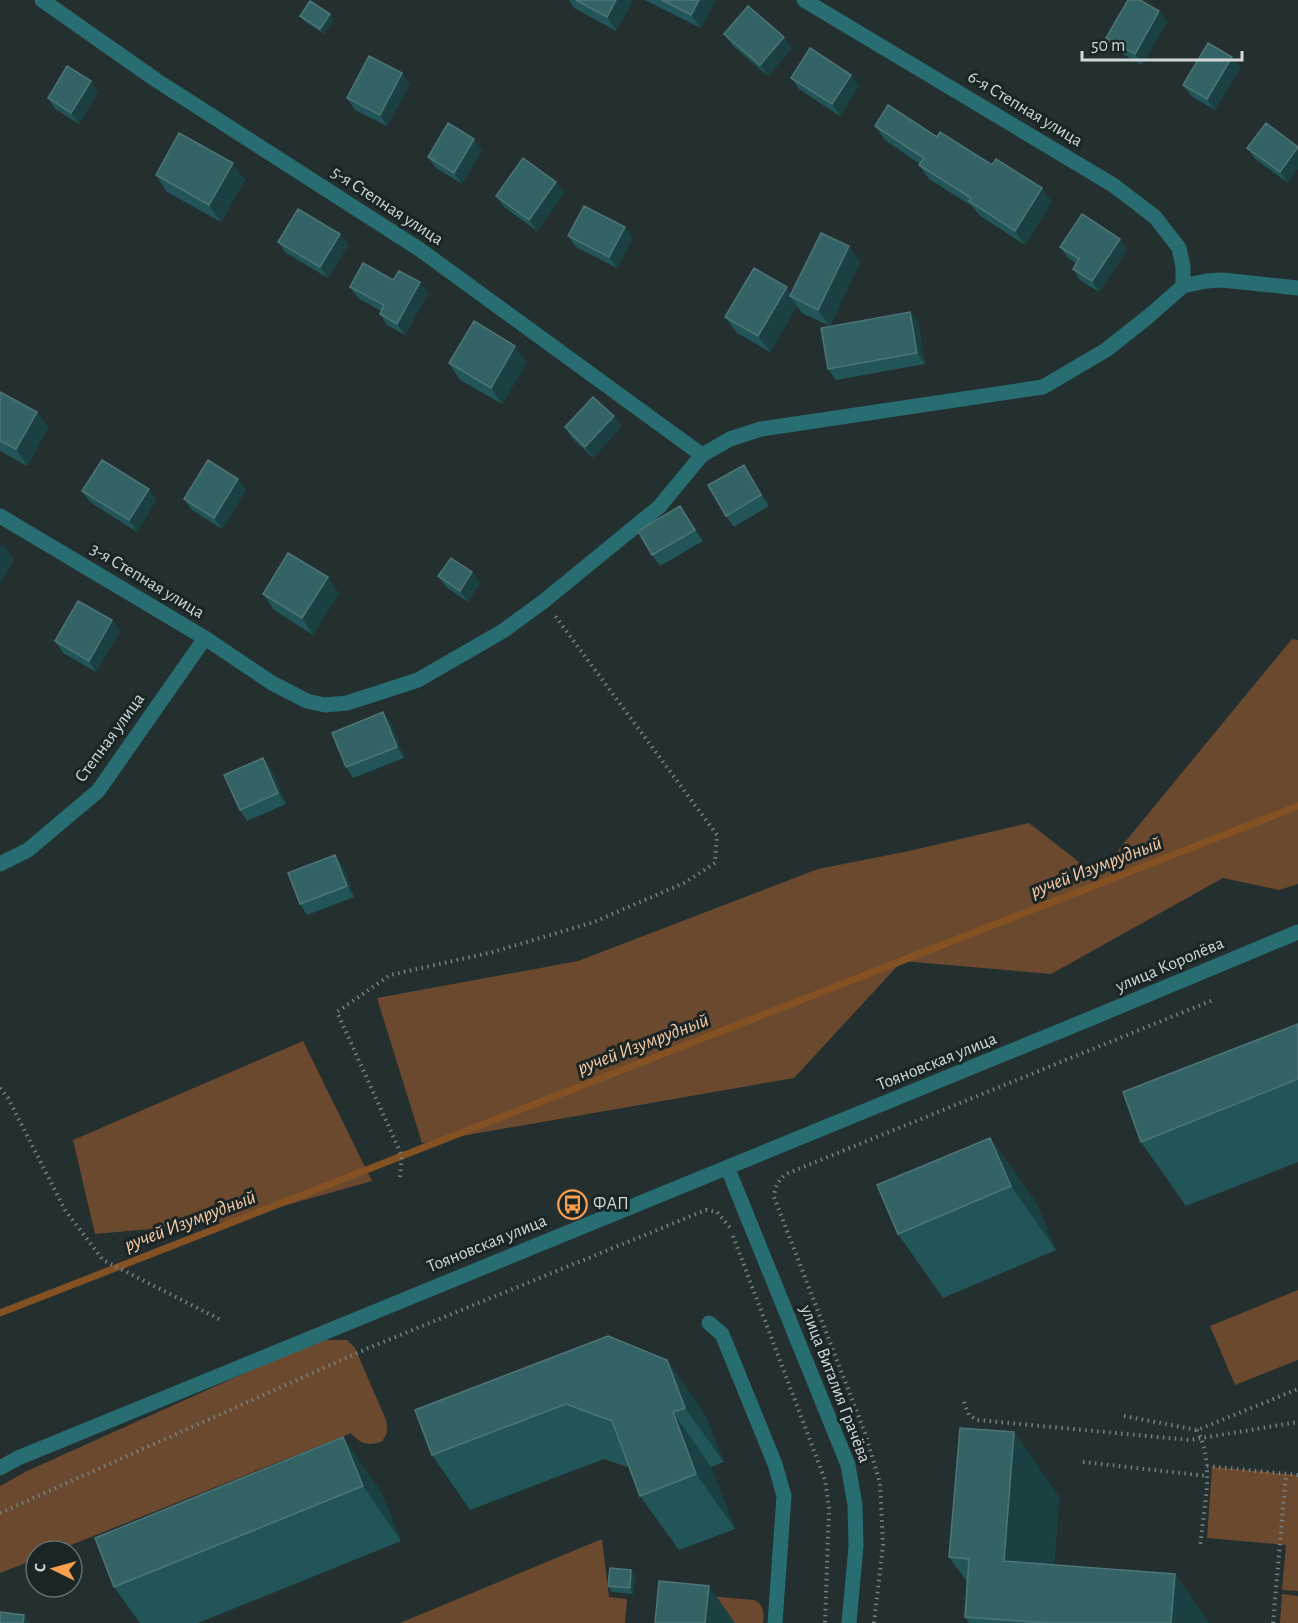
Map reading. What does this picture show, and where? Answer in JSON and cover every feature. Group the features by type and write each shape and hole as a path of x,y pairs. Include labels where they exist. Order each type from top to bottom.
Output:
{"street":[{"name":"5-я Степная улица","path":"42,0 156,80 419,249 702,455"},
{"name":"6-я Степная улица","path":"804,0 1113,185 1155,217 1179,248 1183,266 1183,286"},
{"path":"702,455 730,439 761,429 1043,387 1106,350 1183,286 1222,280 1298,288"},
{"name":"3-я Степная улица","path":"0,516 205,638 272,683 307,700 325,705 347,704 418,680 503,631 544,601 659,507 702,455"},
{"name":"Степная улица","path":"0,864 28,850 98,791 205,638"},
{"name":"улица Королёва","path":"1056,1034 1298,932"},
{"name":"Тояновская улица","path":"0,1468 18,1458 353,1318 728,1169 1056,1034"},
{"name":"улица Виталия Грачёва","path":"728,1169 848,1465 855,1505 856,1546 849,1623"},
{"path":"709,1323 722,1334 782,1482 784,1512 775,1623"}],"path":[{"path":"400,1177 402,1156 337,1012 390,975 493,952 594,921 684,884 715,863 717,835 544,601"},
{"path":"778,1208 774,1197 775,1189 779,1180 786,1174 1213,1000"},
{"path":"0,1088 8,1098 65,1210 103,1260 221,1320"},
{"path":"0,1513 366,1350 706,1210 717,1212 730,1227 825,1480 830,1508 825,1623"},
{"path":"1124,1416 1197,1430 1298,1389"},
{"path":"964,1402 969,1415 977,1420 1190,1440 1298,1422"},
{"path":"1197,1430 1202,1439 1208,1466 1200,1548"},
{"path":"1083,1462 1207,1476"},
{"path":"1208,1466 1298,1475"},
{"path":"1273,1623 1287,1474"}],"shaded area":[{"path":"1292,639 1298,640 1298,884 1279,890 1223,878 1051,974 902,961 794,1078 422,1143 377,998 578,961 818,869 1029,823 1097,876"},
{"path":"303,1041 372,1181 227,1222 95,1234 73,1140"},
{"path":"1298,1290 1298,1360 1235,1385 1210,1326"},
{"path":"318,1340 347,1340 355,1348 387,1426 387,1432 381,1442 364,1443 351,1433 84,1540 24,1539 24,1564 0,1573 0,1486 27,1471"},
{"path":"1212,1467 1298,1475 1298,1591 1282,1590 1286,1545 1207,1538"},
{"path":"602,1539 609,1597 627,1599 625,1623 400,1623"},
{"path":"686,1594 754,1600 763,1609 763,1623 667,1623"},
{"path":"1282,1594 1298,1596 1298,1623 1280,1623"}],"building":[{"path":"576,0 616,0 607,17"},
{"path":"662,0 699,0 691,15"},
{"path":"1128,0 1140,0 1159,11 1135,54 1106,38"},
{"path":"310,1 330,14 320,29 300,16"},
{"path":"748,6 784,37 760,65 724,34"},
{"path":"1208,43 1232,57 1207,99 1183,85"},
{"path":"810,48 851,75 832,104 791,78"},
{"path":"369,56 402,73 380,115 347,98"},
{"path":"67,66 91,81 71,113 48,98"},
{"path":"888,105 937,137 940,132 992,165 996,159 1042,188 1015,231 969,201 971,198 919,165 924,158 875,126"},
{"path":"448,123 474,139 454,173 428,157"},
{"path":"1266,123 1298,147 1280,172 1247,148"},
{"path":"179,133 233,163 209,205 156,175"},
{"path":"523,158 556,182 529,220 496,196"},
{"path":"584,206 625,227 609,257 568,236"},
{"path":"298,209 340,234 320,267 278,242"},
{"path":"1082,214 1120,239 1092,281 1073,269 1079,259 1060,247"},
{"path":"821,233 849,246 818,310 790,296"},
{"path":"363,263 393,280 399,271 420,282 397,324 380,314 384,305 350,287"},
{"path":"754,268 787,287 758,336 725,317"},
{"path":"910,312 917,353 828,369 821,328"},
{"path":"474,321 515,346 491,388 449,363"},
{"path":"0,392 37,412 16,449 0,441"},
{"path":"593,397 614,416 585,447 565,427"},
{"path":"102,460 149,489 129,520 82,491"},
{"path":"208,460 238,479 214,518 184,499"},
{"path":"744,465 761,495 726,516 708,485"},
{"path":"680,506 695,530 652,555 638,531"},
{"path":"288,553 328,577 302,618 263,594"},
{"path":"451,558 472,572 460,591 438,576"},
{"path":"78,601 112,620 89,661 55,641"},
{"path":"383,712 397,747 346,767 332,733"},
{"path":"263,758 278,793 240,810 224,775"},
{"path":"335,855 347,886 300,904 288,873"},
{"path":"1298,1024 1298,1079 1141,1142 1123,1092"},
{"path":"990,1138 1011,1186 898,1234 877,1185"},
{"path":"608,1336 667,1360 685,1408 673,1412 696,1474 640,1496 612,1421 566,1404 432,1455 415,1410"},
{"path":"960,1428 1014,1432 1004,1561 1175,1574 1171,1623 1045,1623 965,1617 969,1559 949,1557"},
{"path":"343,1437 363,1486 114,1587 95,1538"},
{"path":"610,1568 631,1570 630,1588 608,1586"},
{"path":"659,1581 709,1586 705,1623 655,1623"},
{"path":"0,1612 24,1615 23,1623 0,1623"}],"waterway":[{"name":"ручей Изумрудный","path":"0,1313 1298,806"}],"place":[{"name":"ФАП","path":"572,1204"}]}
